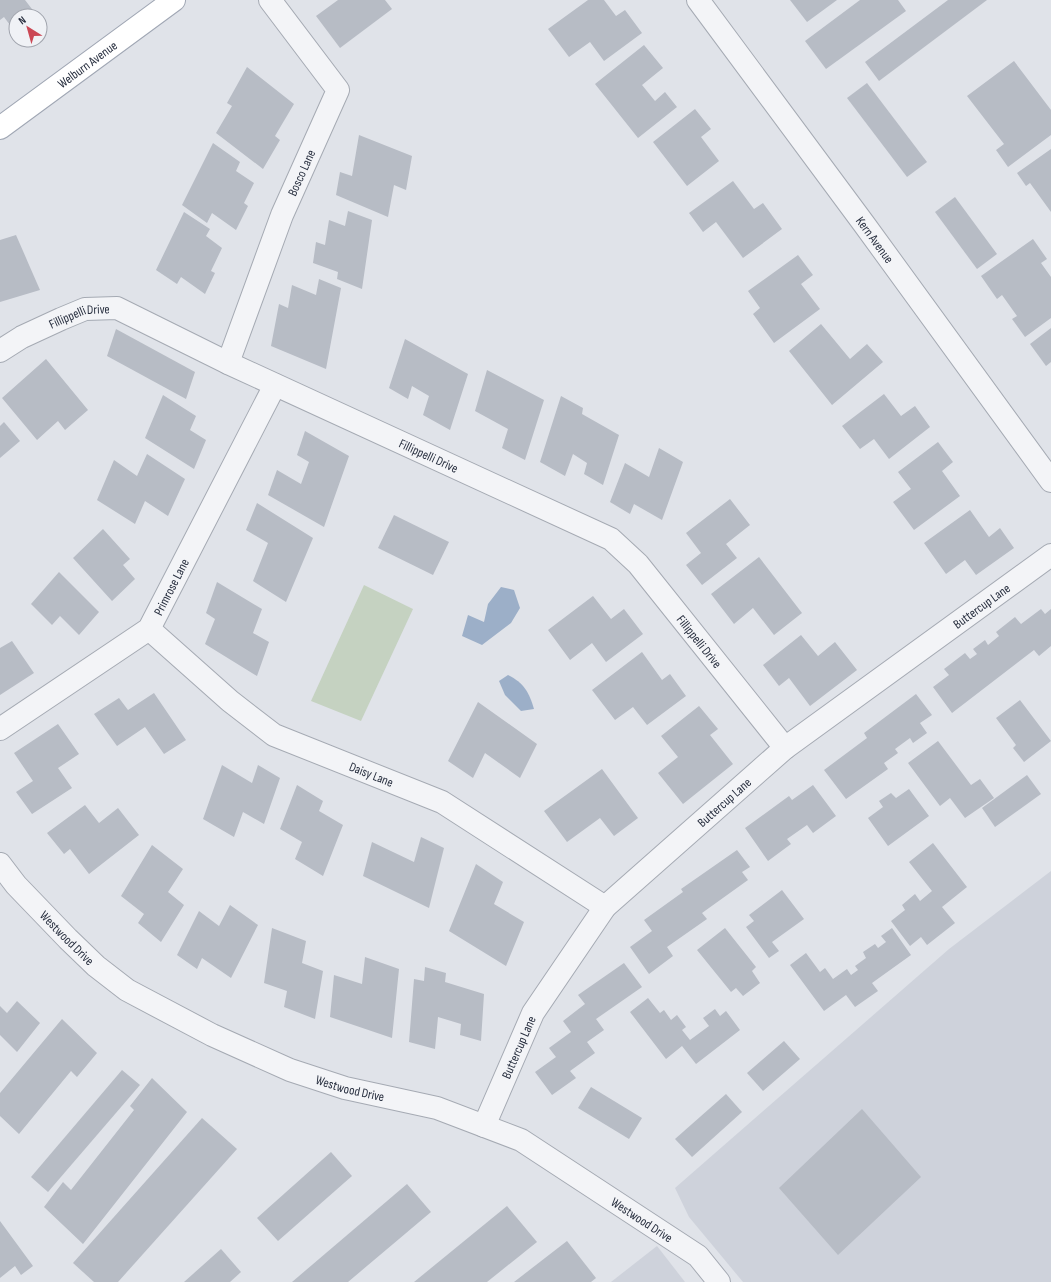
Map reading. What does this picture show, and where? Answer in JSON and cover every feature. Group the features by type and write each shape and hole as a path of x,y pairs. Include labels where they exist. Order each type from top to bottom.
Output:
{"main road":[{"name":"Welburn Avenue","path":"0,128 174,0"}],"street":[{"name":"Bosco Lane","path":"228,363 282,215 338,90 270,0"},
{"name":"Kern Avenue","path":"698,0 860,218 1051,481"},
{"name":"Fillippelli Drive","path":"0,351 22,337 85,310 117,308 275,385 612,539 638,564 785,748"},
{"name":"Primrose Lane","path":"0,729 149,629 275,385"},
{"name":"Buttercup Lane","path":"484,1126 533,1013 605,906 785,748 1051,555"},
{"name":"Daisy Lane","path":"149,629 230,701 274,735 442,802 605,906"},
{"name":"Westwood Drive","path":"0,864 16,885 68,939 96,966 127,990 212,1035 290,1070 345,1088 437,1108 521,1140 698,1256 719,1282"}],"shaded area":[{"path":"1051,871 1051,1282 743,1282 689,1217 675,1188 949,949"},
{"path":"657,1246 685,1282 611,1282"}],"green space":[{"path":"364,585 413,609 361,721 311,701"}],"water":[{"path":"501,587 514,590 520,608 511,623 482,645 462,636 468,615 484,622 488,604"},
{"path":"508,675 522,685 530,698 534,709 521,711 505,695 499,681"}],"building":[{"path":"0,0 25,0 31,8 8,8 8,22 4,17 0,20"},
{"path":"338,0 385,0 392,9 340,48 316,16"},
{"path":"588,0 604,0 616,16 625,10 642,33 604,61 590,42 569,57 548,29"},
{"path":"790,0 837,0 807,22"},
{"path":"860,0 898,0 906,11 826,69 805,41"},
{"path":"948,0 987,0 879,81 865,62"},
{"path":"644,45 663,68 642,85 655,101 665,92 677,107 638,138 595,84"},
{"path":"1014,61 1051,110 1051,135 1008,167 996,150 1004,144 967,96"},
{"path":"247,67 294,104 275,136 280,140 263,169 216,133 232,106 227,103"},
{"path":"867,83 927,162 907,177 847,98"},
{"path":"695,109 711,129 701,137 719,161 687,186 653,142"},
{"path":"359,135 412,156 406,190 394,185 388,217 336,195 340,172 352,176"},
{"path":"213,143 240,162 236,171 254,183 244,203 248,206 236,230 212,213 207,223 182,205"},
{"path":"1051,149 1051,212 1030,183 1026,186 1017,173"},
{"path":"733,181 754,209 763,203 782,229 743,258 716,222 703,232 689,213"},
{"path":"955,197 997,254 977,269 935,212"},
{"path":"348,211 372,220 362,289 337,279 338,272 313,263 316,242 325,245 329,220 345,226"},
{"path":"184,212 210,229 206,236 222,248 211,271 215,273 205,294 181,277 177,284 156,270"},
{"path":"16,235 40,290 0,302 0,240"},
{"path":"1033,239 1047,259 1041,263 1051,277 1051,318 1025,337 1012,319 1017,316 1002,295 997,299 981,276"},
{"path":"798,255 813,275 801,284 820,309 774,343 753,314 760,308 748,291"},
{"path":"319,279 341,288 326,369 271,346 279,304 288,308 292,285 316,295"},
{"path":"821,324 850,359 867,344 883,362 832,405 789,351"},
{"path":"1051,328 1051,362 1046,366 1030,344"},
{"path":"116,329 195,372 186,399 107,356"},
{"path":"405,339 468,374 450,430 423,415 429,396 412,386 408,399 389,388"},
{"path":"46,359 88,410 65,430 58,421 37,440 2,398"},
{"path":"487,370 544,400 525,460 502,448 508,429 475,411"},
{"path":"884,394 901,416 915,406 930,427 889,459 874,439 860,449 842,426"},
{"path":"163,395 196,416 190,430 206,440 194,469 145,438"},
{"path":"561,396 583,408 582,414 619,435 603,485 584,474 587,463 573,454 565,476 540,462"},
{"path":"4,422 20,441 0,458 0,426"},
{"path":"305,431 349,456 324,527 268,495 277,470 301,484 309,462 297,455"},
{"path":"938,442 953,462 942,471 960,496 914,530 893,502 911,489 898,472"},
{"path":"659,448 683,462 662,520 634,504 630,514 610,502 625,463 649,477"},
{"path":"147,454 185,479 168,516 145,501 135,524 97,500 114,460 137,476"},
{"path":"730,499 750,525 726,544 737,558 702,585 686,565 701,553 686,533"},
{"path":"257,503 313,538 286,602 253,581 268,543 246,530"},
{"path":"970,510 989,537 1000,528 1014,548 976,575 965,560 946,574 924,543"},
{"path":"394,515 449,542 433,575 378,548"},
{"path":"103,529 130,559 123,565 135,579 112,601 73,558"},
{"path":"759,557 802,613 774,635 753,608 734,624 711,594"},
{"path":"59,572 99,612 79,635 60,616 52,625 31,604"},
{"path":"217,582 262,609 253,633 269,642 257,676 205,644 215,619 206,613"},
{"path":"593,596 611,619 624,609 643,634 606,662 592,643 570,660 548,630"},
{"path":"1041,609 1045,614 1051,609 1051,646 1039,656 1034,650 952,713 933,687 949,675 944,669 965,653 970,659 977,654 973,649 985,640 988,645 999,636 996,632 1015,617 1021,624"},
{"path":"801,635 818,656 835,642 857,670 810,706 789,678 779,686 763,665"},
{"path":"12,641 34,673 0,695 0,648"},
{"path":"642,652 662,680 670,674 686,696 647,725 633,707 615,720 592,690"},
{"path":"154,693 186,740 164,754 145,727 117,746 94,714 119,698 128,710"},
{"path":"916,694 932,715 920,723 927,733 913,743 910,738 895,749 898,753 884,763 888,769 846,799 824,770 867,738 864,733"},
{"path":"1020,700 1051,741 1024,762 1013,748 1016,745 996,718"},
{"path":"478,702 537,744 520,778 485,753 473,778 448,761"},
{"path":"699,706 718,729 710,735 733,764 683,804 658,773 678,757 661,736"},
{"path":"58,724 79,754 58,768 72,788 32,814 16,792 33,781 14,753"},
{"path":"938,741 971,785 980,779 994,798 965,818 950,798 940,806 908,763"},
{"path":"222,765 252,783 258,765 280,778 264,824 243,812 234,837 203,819"},
{"path":"602,769 638,818 614,836 600,818 567,842 544,811"},
{"path":"1027,775 1041,794 995,827 982,808"},
{"path":"297,785 323,801 319,811 343,825 323,876 295,859 302,842 280,829"},
{"path":"813,785 836,816 813,833 807,825 787,839 791,844 768,861 745,828 789,796 792,800"},
{"path":"909,789 929,816 888,846 868,818 883,807 879,801 891,793 896,798"},
{"path":"85,805 99,823 118,808 139,835 89,874 70,849 64,854 47,833"},
{"path":"421,837 444,848 429,908 363,876 372,842 414,862"},
{"path":"933,843 967,887 942,907 955,923 927,945 921,937 910,946 891,921 905,910 902,905 915,894 920,901 932,891 909,862"},
{"path":"152,845 183,869 168,892 184,905 161,942 138,923 144,914 121,896"},
{"path":"737,850 750,867 742,872 748,880 702,913 707,919 667,947 673,956 649,974 630,947 652,931 644,920 683,892 681,889"},
{"path":"476,864 503,882 494,904 524,922 506,966 449,931"},
{"path":"782,890 804,919 772,942 779,951 769,958 746,927 754,921 749,915"},
{"path":"230,905 258,925 231,978 202,958 197,969 177,955 199,911 219,926"},
{"path":"272,928 306,941 302,963 323,971 315,1019 284,1007 287,991 264,983"},
{"path":"725,928 756,967 752,971 760,983 743,996 736,988 731,992 697,950"},
{"path":"892,928 911,955 872,983 878,991 855,1007 846,995 824,1011 790,965 806,953 820,972 825,968 833,979 847,969 851,975 858,970 855,966 866,958 863,952 875,944 878,948 886,942 881,936"},
{"path":"365,957 399,969 392,1038 330,1017 334,975 362,984"},
{"path":"624,963 642,987 596,1019 604,1030 587,1042 595,1053 570,1071 576,1078 552,1095 535,1072 556,1057 549,1048 571,1032 563,1021 585,1004 578,995"},
{"path":"425,967 446,973 445,982 484,994 481,1041 460,1035 461,1024 438,1017 435,1049 409,1042 414,979 424,981"},
{"path":"648,998 660,1013 664,1010 671,1020 677,1015 686,1027 682,1030 690,1040 709,1026 703,1018 715,1009 720,1016 726,1011 740,1030 696,1064 682,1046 666,1059 630,1012"},
{"path":"17,1001 40,1023 17,1052 0,1035 0,1006 7,1013"},
{"path":"62,1019 97,1053 77,1077 71,1071 19,1134 0,1116 0,1093"},
{"path":"784,1041 800,1059 763,1091 747,1073"},
{"path":"122,1070 140,1085 48,1192 31,1177"},
{"path":"152,1078 187,1112 83,1244 44,1207 63,1182 71,1190 134,1110 130,1106"},
{"path":"591,1087 642,1118 629,1139 578,1108"},
{"path":"726,1094 742,1112 692,1157 675,1139"},
{"path":"862,1109 921,1177 838,1255 779,1188"},
{"path":"202,1118 237,1149 118,1282 94,1282 73,1263"},
{"path":"331,1152 352,1176 278,1241 257,1218"},
{"path":"407,1184 431,1212 348,1282 292,1282"},
{"path":"507,1206 537,1242 487,1282 414,1282"},
{"path":"0,1221 33,1266 21,1275 15,1266 0,1278"},
{"path":"567,1241 596,1278 591,1282 514,1282"},
{"path":"221,1249 241,1272 230,1282 184,1282"}]}
